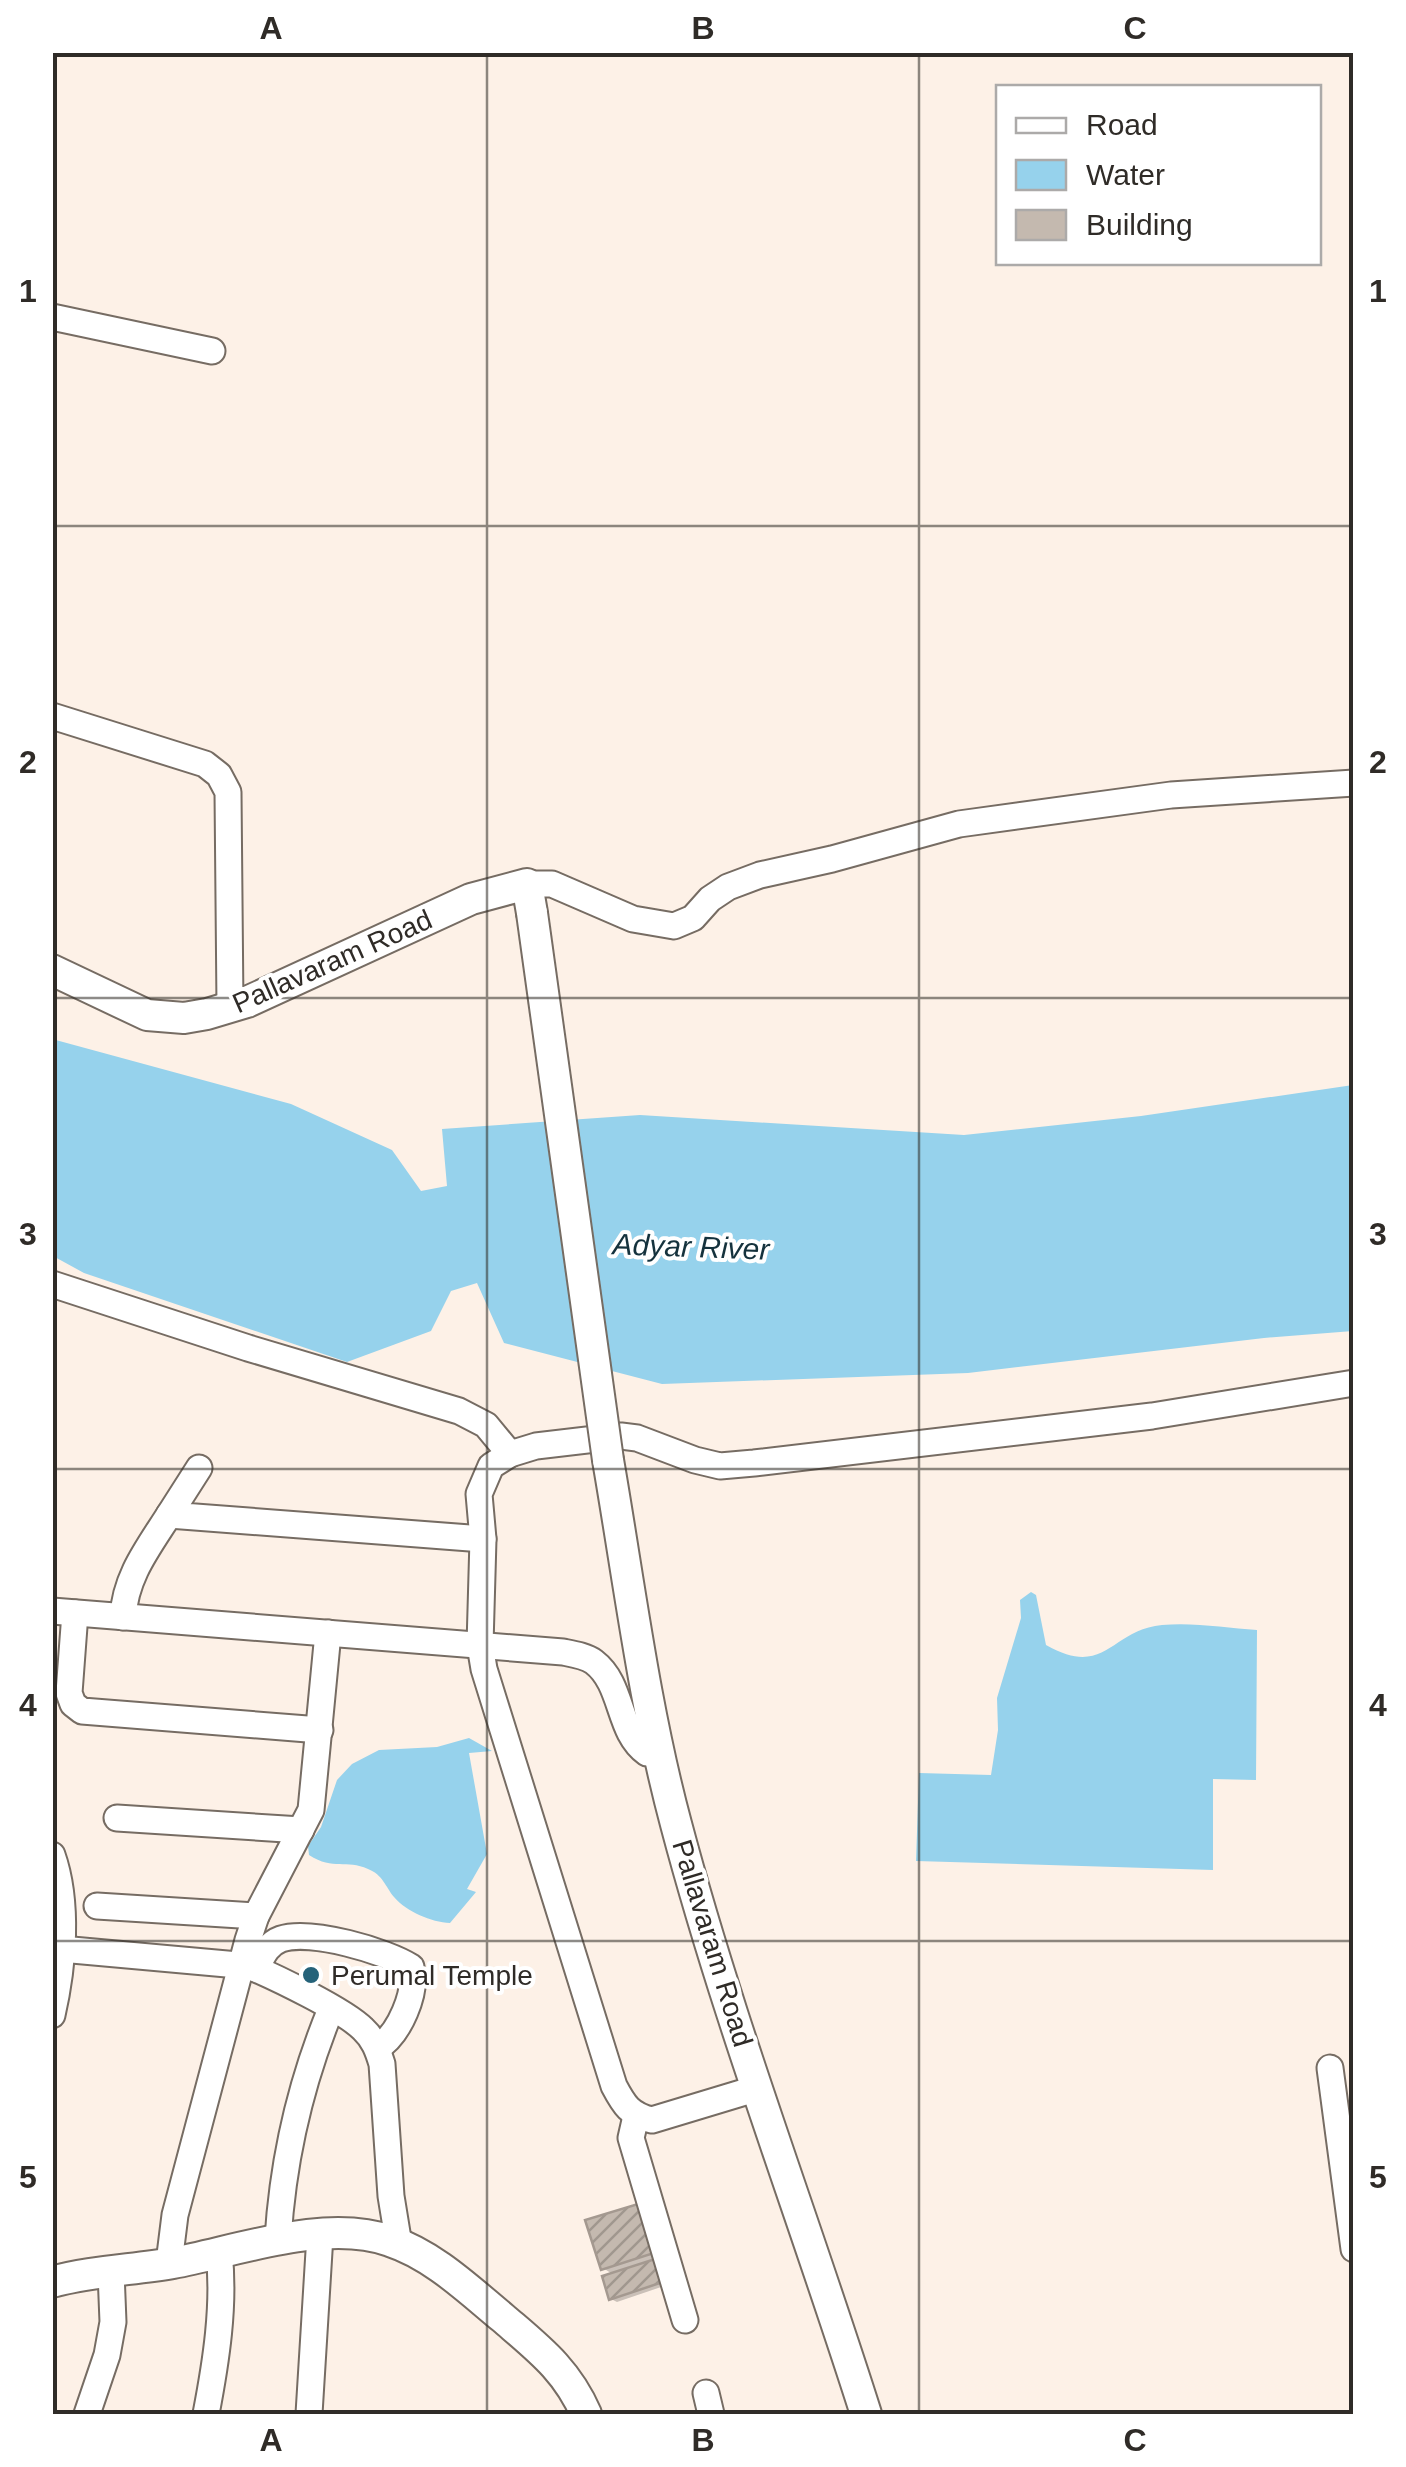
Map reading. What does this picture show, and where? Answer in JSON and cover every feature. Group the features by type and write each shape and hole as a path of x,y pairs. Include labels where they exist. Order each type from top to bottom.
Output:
{"street":[{"path":"52,317 212,350"},
{"path":"52,716 206,764 218,775 228,792 230,822 230,1007"},
{"path":"530,898 552,884 633,920 674,926 692,918 728,887 760,874 959,824 1171,795 1354,783"},
{"name":"Pallavaram Road","path":"52,970 148,1015 184,1018 230,1007 471,900 530,898 608,1460 658,1751 680,1841 866,2414"},
{"path":"52,1284 459,1411 486,1425 510,1454"},
{"path":"758,2088 652,2120 636,2116 614,2086 492,1698 480,1645 483,1540 479,1494 490,1466 510,1454 536,1446 621,1436 720,1466 1152,1416 1354,1383"},
{"path":"123,1616 130,1577 198,1468"},
{"path":"169,1515 483,1540"},
{"path":"320,1730 82,1712 72,1704 70,1693 64,1612 563,1652 592,1660 610,1680 634,1744 647,1753 658,1751"},
{"path":"170,2263 179,2198 248,1967 256,1916 310,1810 328,1633"},
{"path":"117,1818 300,1830"},
{"path":"52,1855 60,1877 61,1948 52,2015"},
{"path":"97,1906 256,1916"},
{"path":"248,1967 281,1939 306,1937 340,1942 402,1961 411,1967 415,1979 395,2032 377,2048"},
{"path":"61,1948 248,1967 362,2027 377,2048 382,2064 390,2196 399,2245"},
{"path":"278,2239 287,2152 311,2058 331,2009"},
{"path":"1330,2068 1354,2249"},
{"path":"636,2116 631,2138 685,2320"},
{"path":"309,2414 320,2236"},
{"path":"52,2282 170,2263 278,2239 374,2237 424,2256 461,2283 568,2377 586,2414"},
{"path":"206,2414 219,2324 219,2252"},
{"path":"87,2414 114,2322 111,2272"}],"water":[{"name":"Adyar River","path":"52,1039 291,1104 392,1150 421,1191 447,1186 442,1129 640,1115 964,1135 1141,1116 1353,1085 1353,1331 968,1373 662,1384 504,1343 477,1283 451,1291 431,1331 347,1362 84,1273 53,1256"},
{"path":"1031,1592 1036,1595 1046,1645 1082,1657 1162,1625 1257,1630 1256,1780 1213,1779 1213,1870 916,1861 919,1773 991,1775 998,1730 997,1698 1021,1618 1020,1600"},
{"path":"469,1738 492,1751 469,1753 487,1854 467,1889 476,1892 450,1923 427,1918 406,1907 373,1871 326,1863 309,1855 308,1846 321,1827 337,1780 352,1764 379,1750 437,1747"}],"building":[{"path":"638,2204 654,2253 601,2270 585,2220"},
{"path":"655,2259 663,2282 609,2300 602,2276"}],"place":[{"name":"Perumal Temple","path":"311,1975"}]}
